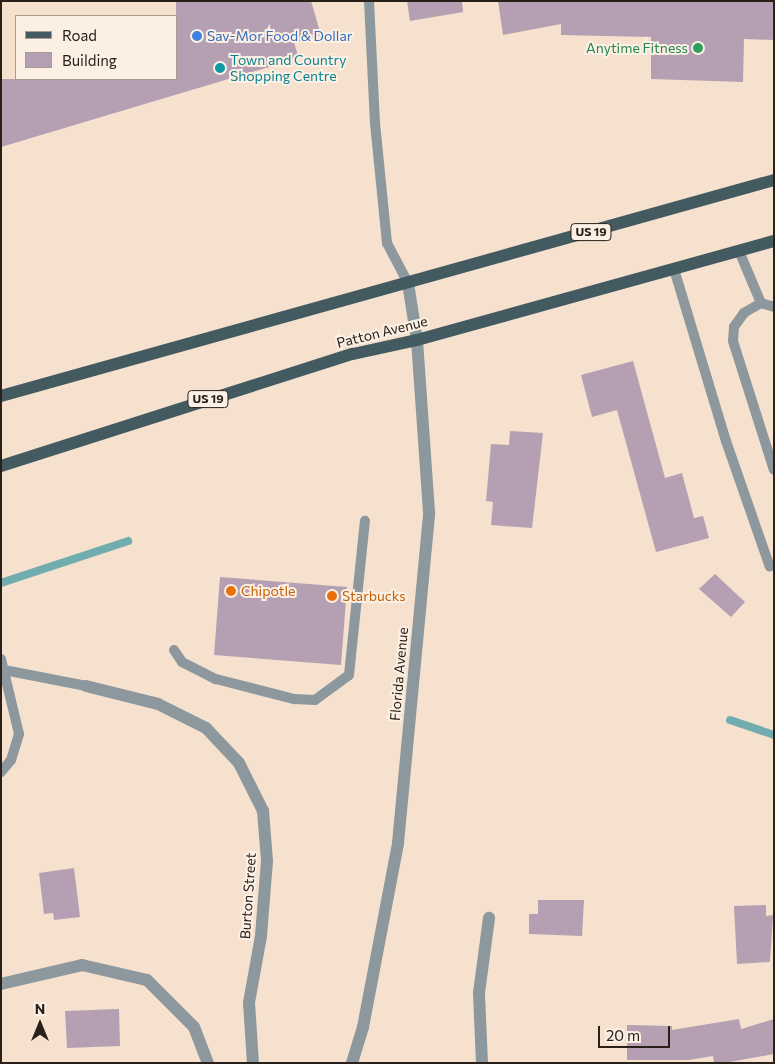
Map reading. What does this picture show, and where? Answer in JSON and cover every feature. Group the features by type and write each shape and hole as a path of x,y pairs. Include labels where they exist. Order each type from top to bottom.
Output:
{"main road":[{"name":"US 19","path":"1,396 774,180"},
{"name":"Patton Avenue","path":"1,466 353,354 417,340 774,241"}],"street":[{"name":"Florida Avenue","path":"352,1063 363,1027 398,843 428,525 417,340 408,283"},
{"name":"Burton Street","path":"86,686 158,704 206,728 239,764 263,811 267,861 261,936 249,1003 253,1063"},
{"path":"482,1063 479,993 489,918"},
{"path":"1,984 82,965 147,980 194,1027 208,1063"}],"lane":[{"path":"369,1 375,123 387,243 408,283"},
{"path":"739,251 761,303"},
{"path":"674,269 726,440 770,568"},
{"path":"774,307 761,303 744,313 734,327 733,341 774,470"},
{"path":"174,650 182,662 216,679 294,699 315,700 349,675 365,521"},
{"path":"1,772 11,760 19,734 3,664 86,686"}],"building":[{"name":"Town and Country Shopping Centre","path":"176,1 311,1 321,35 294,43 299,58 1,147 1,79 178,80 178,15 176,15"},
{"path":"407,1 462,1 463,12 410,21"},
{"path":"498,1 774,1 774,40 744,39 743,82 651,79 651,37 561,35 561,24 503,35"},
{"path":"633,361 665,478 682,473 694,518 703,516 709,538 656,552 617,410 592,417 581,375"},
{"path":"510,431 543,433 532,528 491,525 493,502 486,501 491,444 509,445"},
{"path":"715,574 745,602 731,617 699,589"},
{"path":"220,577 347,587 341,665 214,655"},
{"path":"74,868 80,917 54,920 53,913 44,914 39,873"},
{"path":"538,900 584,900 582,936 529,934 529,914 538,914"},
{"path":"766,905 766,916 773,915 770,962 737,964 734,906"},
{"path":"119,1009 120,1046 67,1048 65,1011"},
{"path":"739,1019 741,1029 774,1019 774,1054 724,1063 714,1063 713,1056 689,1060 627,1060 627,1025 672,1026 672,1030"}],"waterway":[{"path":"1,583 128,541"},
{"path":"730,720 774,735"}],"place":[{"name":"Sav-Mor Food & Dollar","path":"197,36"},
{"name":"Anytime Fitness","path":"698,48"},
{"name":"Town and Country Shopping Centre","path":"220,68"},
{"name":"Chipotle","path":"231,591"},
{"name":"Starbucks","path":"332,596"}]}
